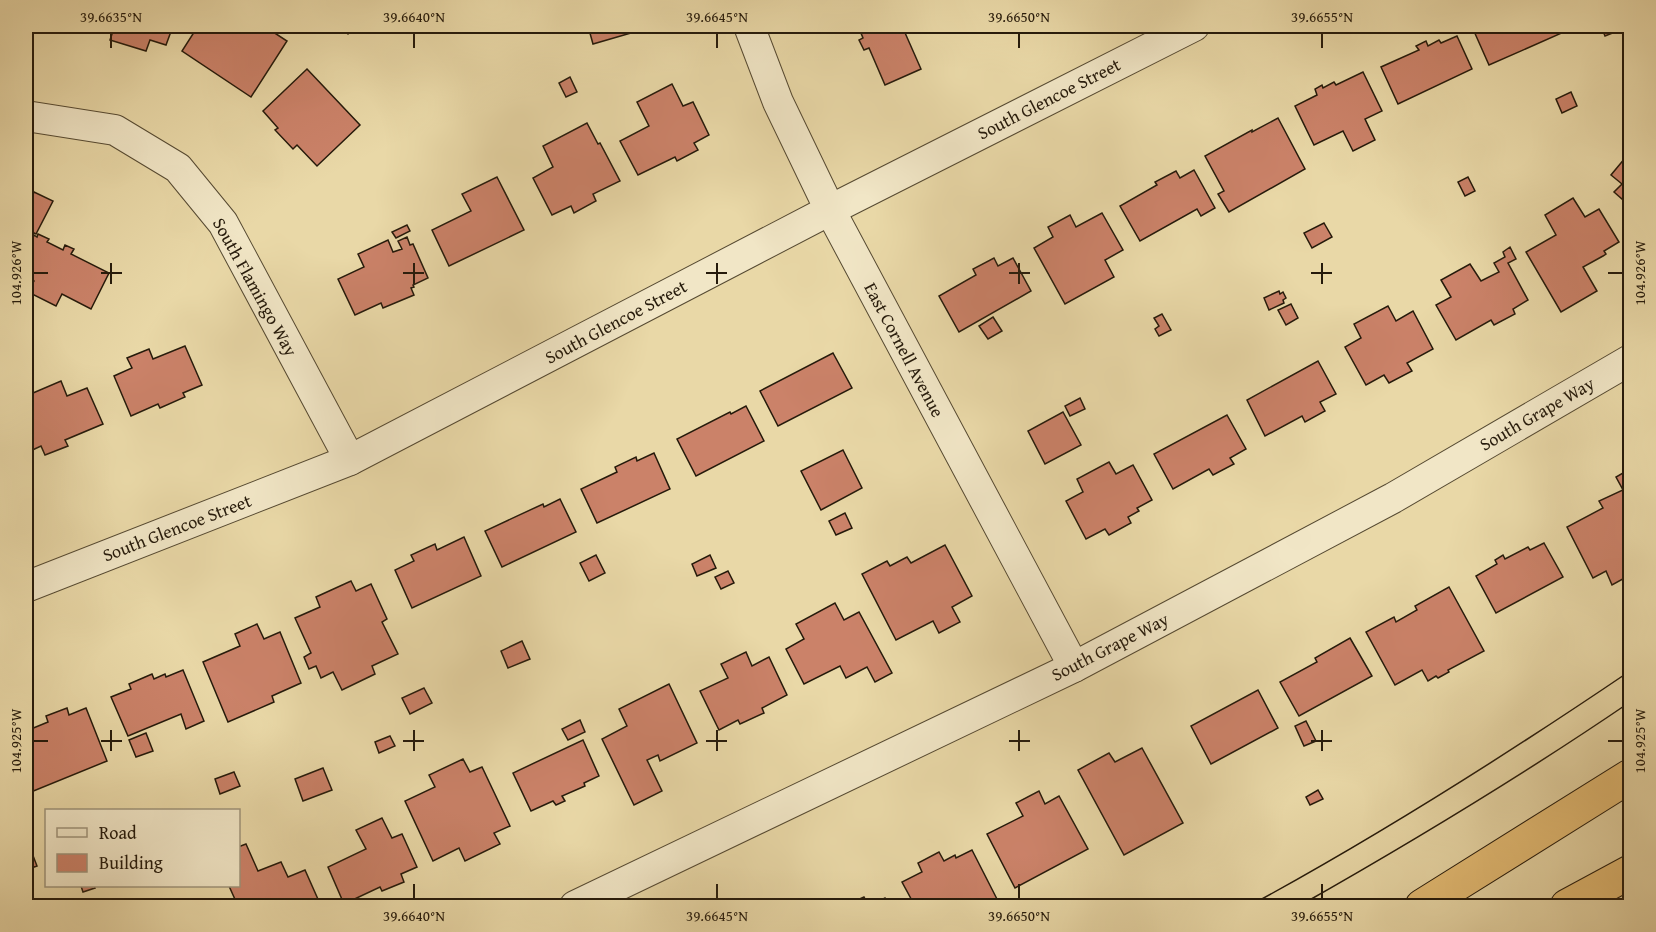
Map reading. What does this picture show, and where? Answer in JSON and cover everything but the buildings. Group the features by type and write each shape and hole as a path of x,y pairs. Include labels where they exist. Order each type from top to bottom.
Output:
{"highway":[{"path":"1422,906 1630,776"},
{"path":"1567,906 1630,872"}],"street":[{"name":"East Cornell Avenue","path":"749,26 778,102 830,210 1074,667"},
{"name":"South Glencoe Street","path":"26,587 350,460 830,210 1194,26"},
{"name":"South Flamingo Way","path":"26,116 115,130 178,168 223,224 350,460"},
{"name":"South Grape Way","path":"575,906 1074,667 1393,498 1630,360"}],"tram line":[{"path":"1249,906 1442,793 1630,671"},
{"path":"1299,906 1467,807 1630,702"}]}
